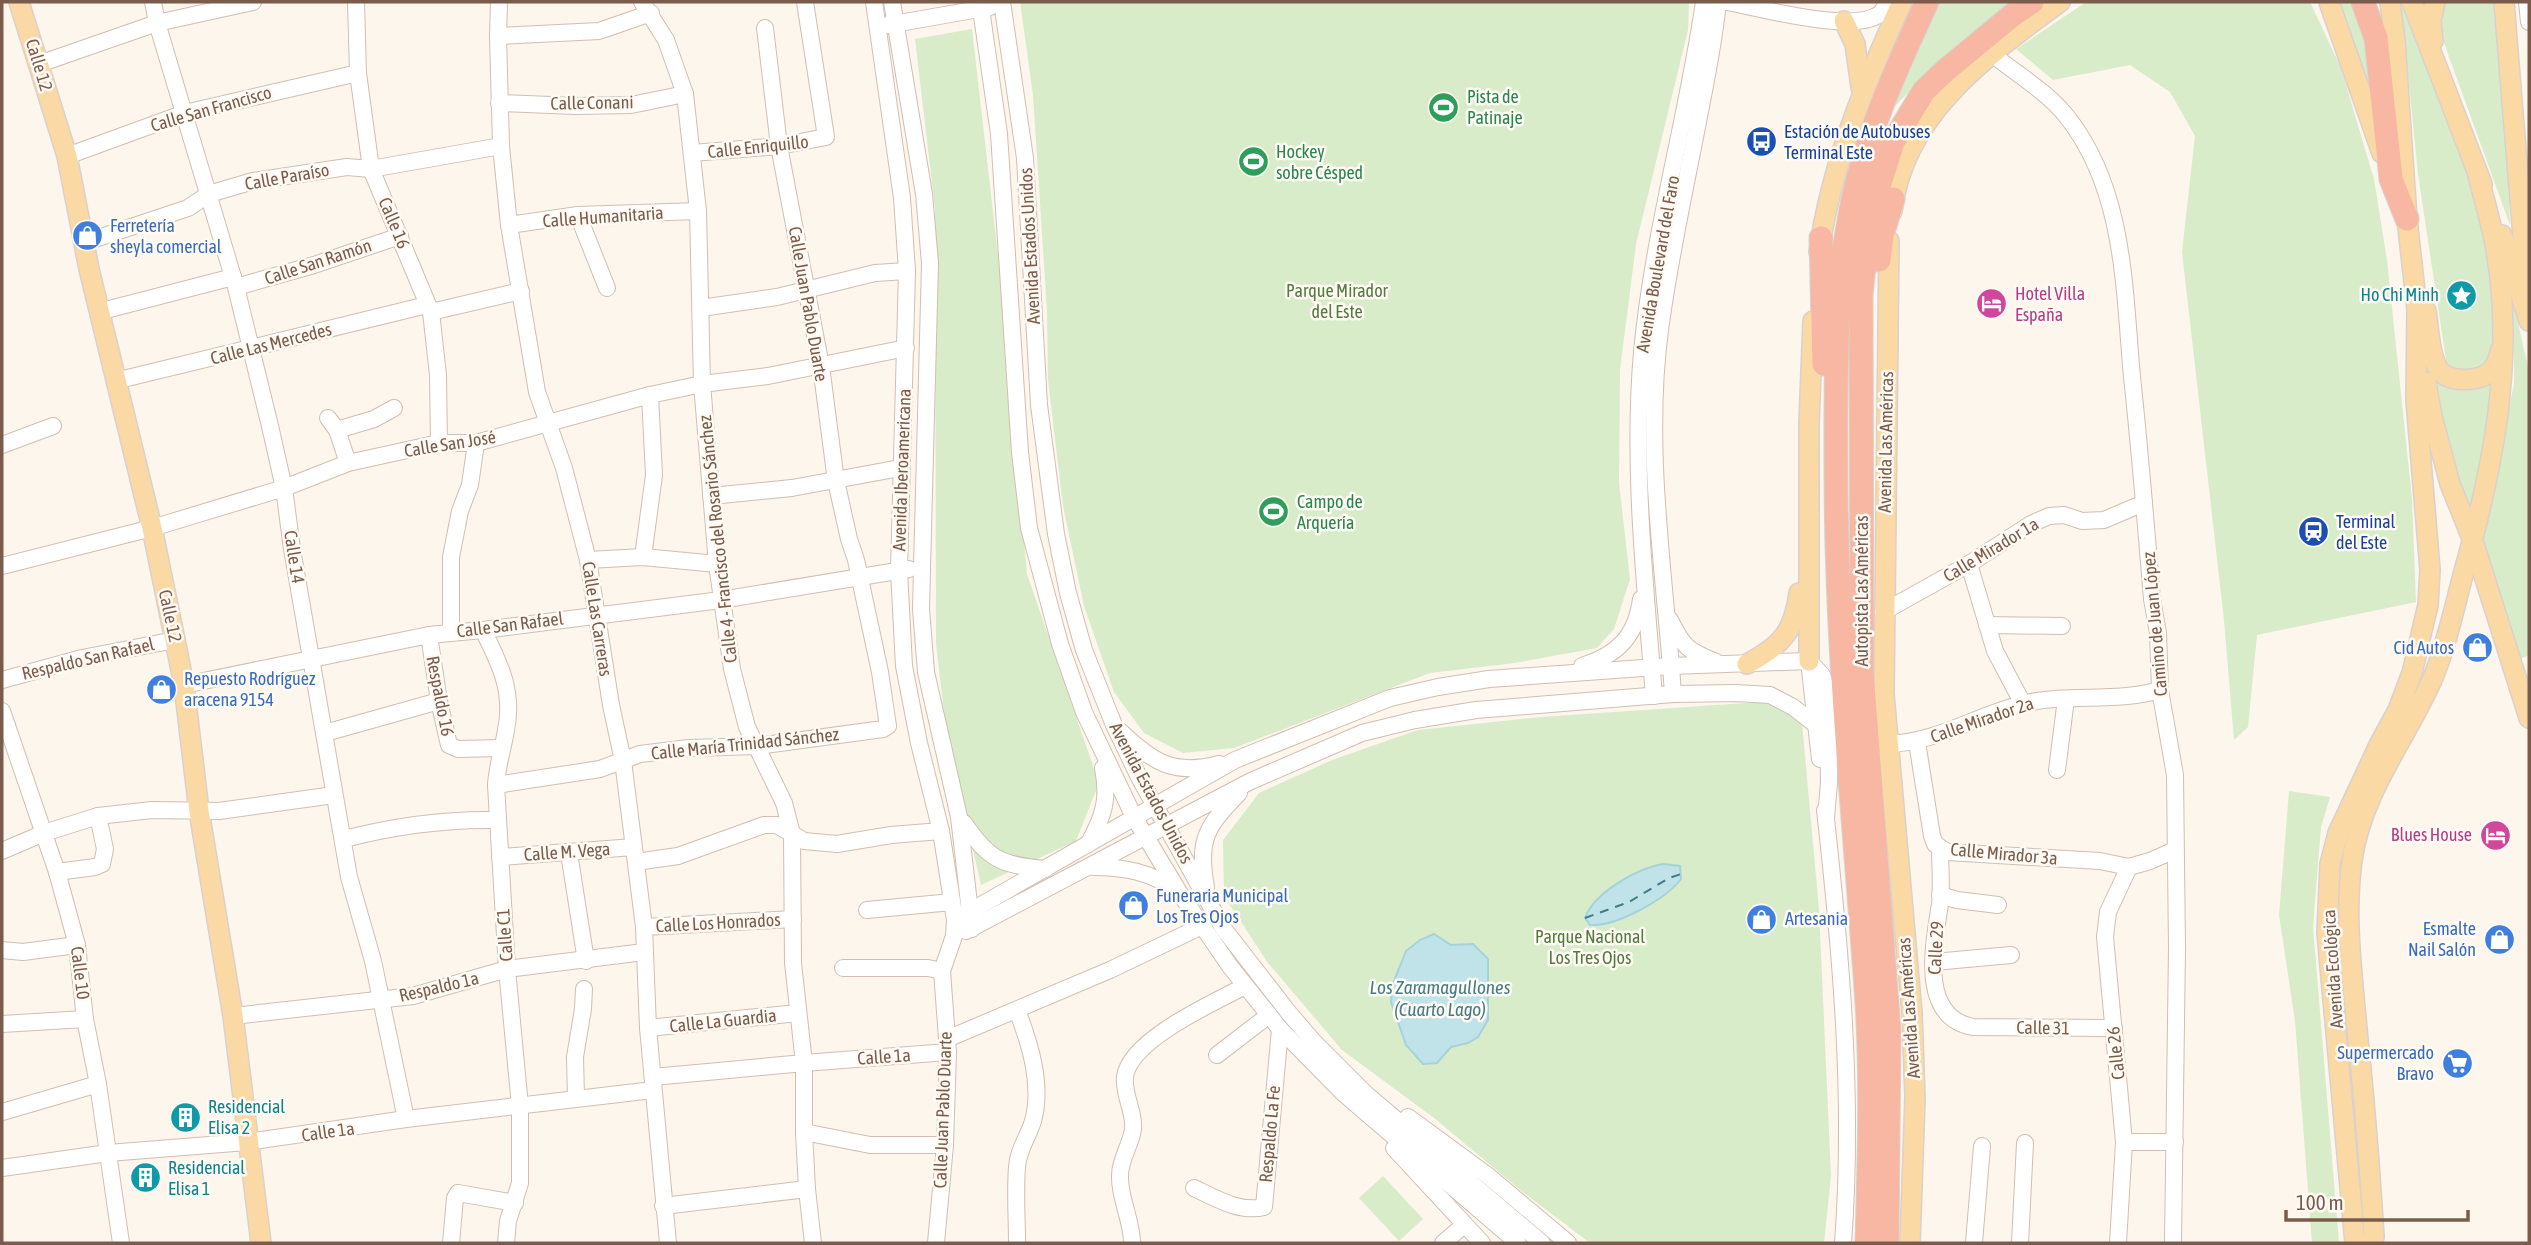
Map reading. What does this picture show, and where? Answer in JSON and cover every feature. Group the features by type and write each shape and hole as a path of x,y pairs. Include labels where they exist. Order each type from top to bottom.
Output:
{"highway":[{"name":"Autopista Las Américas","path":"1867,1243 1870,1100 1867,1003 1843,689 1836,521 1836,419 1841,285 1849,215 1868,139 1927,2"},
{"name":"Autopista Las Américas","path":"1887,1243 1890,1164 1889,1031 1863,672 1861,295 1869,218 1893,142 1924,91 1964,55 2032,2"},
{"path":"2363,2 2376,38 2391,179 2407,219"},
{"path":"1863,672 1873,552 1877,271 1882,235 1893,199"},
{"path":"1821,238 1831,501 1836,521"}],"main road":[{"name":"Calle 12","path":"19,2 67,156 98,312 152,528 184,685 199,811 233,1016 261,1243"},
{"name":"Avenida Las Américas","path":"1910,1243 1915,1098 1912,1013 1884,694 1883,612 1888,458 1887,277 1893,199 1912,147 1925,123 1942,101 1991,54 2060,2"},
{"path":"2329,2 2391,179"},
{"path":"2390,2 2396,40 2407,219 2426,383 2450,484 2473,541 2494,610 2522,674 2529,718"},
{"path":"2412,2 2507,246 2529,321"},
{"path":"2435,2 2431,20 2433,43 2446,90"},
{"path":"2505,7 2529,308"},
{"path":"1808,661 1808,526 1814,302 1821,238 1835,176 1891,9"},
{"path":"1844,21 1855,44 1862,96"},
{"path":"2406,712 2433,677 2473,541 2497,428 2504,339 2496,250 2478,175"},
{"path":"2411,248 2434,359 2440,371 2453,378 2479,378 2490,372 2497,362 2504,339"},
{"path":"2406,712 2412,673 2422,639 2431,570 2417,400 2417,306"},
{"path":"1747,664 1769,653 1783,640 1796,615 1808,526"},
{"path":"2452,615 2472,601 2479,601 2494,610"},
{"name":"Avenida Ecológica","path":"2356,1243 2327,933 2330,864 2338,833 2380,743 2406,712"},
{"name":"Avenida Ecológica","path":"2372,1243 2374,1237 2365,1116 2349,942 2349,882 2354,851 2375,786 2406,712"}],"street":[{"name":"Calle 14","path":"153,2 234,282 284,488 349,877 373,961 406,1119"},
{"path":"39,64 157,23 253,2"},
{"name":"Calle 16","path":"356,2 358,73 371,169 429,309 438,374 439,443"},
{"name":"Calle Las Carreras","path":"499,2 500,146 509,225 537,392 568,479 588,560 611,705 624,761 644,928 648,1028 668,1243"},
{"name":"Calle Enriquillo","path":"692,153 779,146 823,139 827,134 805,2"},
{"path":"875,4 897,2"},
{"name":"Avenida Iberoamericana","path":"897,2 896,23 924,194 930,263 922,568 923,642 927,683 960,817 972,929"},
{"name":"Avenida Boulevard del Faro","path":"1654,696 1639,423 1642,353 1652,276 1691,87 1704,2"},
{"name":"Avenida Boulevard del Faro","path":"1673,694 1662,586 1655,448 1660,331 1711,56 1718,2"},
{"path":"1727,2 1815,19 1844,21 1870,19 1891,9"},
{"path":"2527,2 2529,22"},
{"name":"Avenida Iberoamericana","path":"875,4 902,198 907,271 899,571 904,666 919,743 941,831 954,928"},
{"path":"878,27 980,5 1002,4"},
{"name":"Avenida Estados Unidos","path":"1002,4 1025,158 1039,405 1056,534 1068,593 1084,650 1114,725 1139,777 1223,928 1262,980 1343,1072 1542,1243"},
{"name":"Avenida Estados Unidos","path":"980,5 999,134 1020,452 1029,528 1040,578 1084,712 1134,817 1179,892 1245,986 1279,1029 1343,1093 1518,1243"},
{"path":"498,36 599,31 647,8"},
{"name":"Calle 4 - Francisco del Rosario Sánchez","path":"647,8 667,40 685,94 698,211 702,384 711,496 721,600 732,669 747,727 784,803 792,834 793,963 804,1063 804,1132 813,1243"},
{"name":"Calle Juan Pablo Duarte","path":"765,28 779,146 821,366 836,481 860,578"},
{"name":"Camino de Juan López","path":"1991,54 2033,84 2067,117 2090,152 2104,181 2119,243 2152,599 2158,633 2160,690 2175,775 2177,947 2174,1243"},
{"name":"Calle San Francisco","path":"67,156 185,113 358,73"},
{"name":"Calle Conani","path":"499,103 631,105 685,94"},
{"name":"Calle Paraíso","path":"83,243 188,208 209,194 253,180 346,167 371,169 500,146"},
{"name":"Calle Humanitaria","path":"509,225 578,215 698,211"},
{"path":"578,215 607,288"},
{"name":"Calle San Ramón","path":"98,312 314,265 400,236"},
{"path":"701,308 777,297 875,273 907,271"},
{"name":"Calle Las Mercedes","path":"115,381 429,309 522,291"},
{"name":"Calle San José","path":"2,566 152,528 284,488 348,463 439,443 476,443 650,395 702,384 768,376 906,348"},
{"path":"643,557 654,475 650,395"},
{"path":"348,463 333,424 374,419 394,408"},
{"path":"2,445 53,426"},
{"path":"448,632 451,628 452,557 460,511 470,485 476,443"},
{"path":"711,496 836,481 900,468"},
{"name":"Calle Mirador 1a","path":"1883,612 1969,565 2031,524 2049,516 2064,515 2082,521 2104,520 2144,503"},
{"path":"588,560 643,557 717,564"},
{"path":"1969,565 1994,651 2023,704"},
{"name":"Calle San Rafael","path":"184,685 429,635 721,600 922,568"},
{"path":"1561,673 1603,660 1629,637 1640,610 1645,569"},
{"name":"Calle María Trinidad Sánchez","path":"496,785 600,769 640,754 689,748 758,746 883,729 888,726 880,672 860,578"},
{"path":"1662,586 1668,616 1680,642 1697,654 1725,665"},
{"path":"1987,625 2062,625"},
{"name":"Calle C1","path":"483,630 497,657 508,688 507,727 497,765 496,785 520,1106 520,1183 508,1221 506,1243"},
{"name":"Respaldo 16","path":"429,635 449,745 458,749 502,748"},
{"name":"Respaldo San Rafael","path":"2,680 82,658 175,640"},
{"path":"1808,661 1843,987 1847,1153 1843,1243"},
{"path":"954,928 971,911 1235,760 1390,698 1489,679 1671,666 1808,661 1822,675 1828,695 1829,783 1826,818"},
{"name":"Calle Mirador 2a","path":"1887,744 1917,742 2023,704 2043,700 2101,699 2160,690"},
{"path":"954,928 972,929 1251,781 1362,733 1415,720 1476,709 1673,694 1736,693 1770,695 1793,707 1816,725"},
{"path":"2057,770 2066,699"},
{"path":"325,733 439,701"},
{"name":"Calle 10","path":"2,711 57,872 77,945 85,1019 98,1084 121,1243"},
{"path":"1114,725 1147,756 1175,768 1203,768 1235,760"},
{"name":"Calle Mirador 3a","path":"1917,742 1931,836 1940,848 1954,853 2100,861 2129,867 2175,850"},
{"path":"1088,844 1101,822 1107,790 1101,751"},
{"path":"1208,900 1202,867 1206,835 1213,820 1251,781"},
{"path":"2,851 44,833 98,816 152,810 219,811 334,796"},
{"path":"57,872 102,864 105,849 98,816"},
{"path":"960,817 978,845 998,861 1020,867 1045,869"},
{"path":"344,839 431,822 497,820"},
{"name":"Calle M. Vega","path":"500,857 569,853 678,856 764,825 777,825 804,841 836,844 891,835 941,831"},
{"name":"Calle 29","path":"1940,848 1935,985 1941,1007 1953,1020 1973,1027"},
{"path":"569,853 586,961"},
{"path":"1090,867 1118,867 1143,872 1179,892"},
{"name":"Calle 26","path":"2118,1243 2124,1142 2105,951 2105,923 2111,902 2129,867"},
{"path":"1940,895 1998,905"},
{"path":"867,910 952,902"},
{"name":"Calle Los Honrados","path":"644,928 793,919"},
{"name":"Calle 1a","path":"2,1168 108,1153 247,1142 576,1098 653,1083 948,1046 1017,1010 1202,926"},
{"name":"Calle Juan Pablo Duarte","path":"936,1243 945,1144 948,1046 942,971 954,928"},
{"path":"2,950 23,952 77,945"},
{"name":"Respaldo 1a","path":"233,1016 413,996 508,969 644,952"},
{"path":"1934,962 2011,955"},
{"path":"844,968 928,968 942,971"},
{"path":"1132,1243 1132,1231 1119,1173 1133,1131 1133,1119 1126,1095 1125,1077 1128,1066 1149,1042 1167,1029 1245,986"},
{"path":"576,1098 575,1057 584,989"},
{"path":"1017,1010 1031,1047 1037,1096 1033,1121 1019,1154 1017,1167 1017,1243"},
{"name":"Calle La Guardia","path":"648,1028 798,1013"},
{"path":"1217,1055 1269,1015"},
{"path":"2,1024 85,1019"},
{"name":"Calle 31","path":"1973,1027 2114,1028"},
{"name":"Respaldo La Fe","path":"1194,1188 1235,1206 1255,1209 1264,1207 1279,1029"},
{"path":"1343,1072 1487,1175 1568,1243"},
{"path":"2,1112 98,1084"},
{"path":"1343,1093 1482,1243"},
{"path":"804,1132 870,1145 945,1144"},
{"path":"2124,1142 2175,1142"},
{"path":"2020,1243 2025,1143"},
{"path":"1974,1243 1982,1146"},
{"path":"663,1206 807,1189"},
{"path":"451,1243 455,1198 458,1193 515,1203"},
{"path":"1443,1243 1464,1225"},
{"path":"1464,1225 1509,1243"}],"green space":[{"name":"Parque Mirador del Este","path":"1020,2 1689,2 1688,30 1636,244 1620,370 1619,483 1630,579 1614,629 1597,648 1515,663 1430,673 1234,748 1183,753 1144,733 1114,692 1084,606 1063,506 1048,380 1047,311 1033,95"},
{"path":"1939,2 2011,2 1950,51 1883,118"},
{"path":"2086,2 2310,2 2341,68 2374,179 2387,260 2412,499 2416,602 2257,635 2248,727 2234,740 2224,620 2182,252 2195,136 2170,92 2130,65 2053,80 2016,49"},
{"path":"2332,2 2358,2 2372,44 2381,138"},
{"path":"2444,2 2497,2 2503,68 2510,225 2444,43"},
{"path":"2401,4 2466,164 2488,243 2497,347 2478,372 2447,367 2418,174"},
{"path":"972,29 998,255 1027,574 1099,783 1076,841 981,885 946,730 936,644 935,209 915,39"},
{"path":"2507,274 2529,372 2529,655 2518,660 2480,548 2514,384 2514,338"},
{"path":"2497,376 2496,392 2469,517 2448,449 2437,380"},
{"name":"Parque Nacional Los Tres Ojos","path":"1775,701 1802,723 1819,909 1831,1176 1824,1243 1590,1243 1524,1193 1434,1118 1342,1050 1268,963 1224,896 1223,840 1259,793 1332,760 1418,730 1541,717"},
{"path":"2289,791 2330,797 2321,827 2313,927 2339,1243 2312,1243 2295,1021 2279,915"},
{"path":"1383,1176 1423,1219 1399,1241 1359,1198"}],"water":[{"path":"1663,864 1680,866 1681,879 1674,887 1626,917 1590,925 1585,918 1607,891 1629,876"},
{"name":"Los Zaramagullones (Cuarto Lago)","path":"1434,934 1451,945 1473,944 1488,959 1488,1020 1478,1037 1468,1043 1451,1047 1437,1063 1423,1064 1406,1045 1391,1002 1392,986 1406,951 1420,940"}],"ferry route":[{"path":"1585,918 1629,902 1669,878 1681,874"}],"place":[{"name":"Pista de Patinaje","path":"1444,107"},
{"name":"Estación de Autobuses Terminal Este","path":"1761,142"},
{"name":"Hockey sobre Césped","path":"1253,162"},
{"name":"Ferretería sheyla comercial","path":"87,236"},
{"name":"Ho Chi Minh","path":"2462,295"},
{"name":"Hotel Villa España","path":"1992,304"},
{"name":"Campo de Arquería","path":"1274,512"},
{"name":"Terminal del Este","path":"2313,532"},
{"name":"Cid Autos","path":"2477,648"},
{"name":"Repuesto Rodríguez aracena 9154","path":"161,689"},
{"name":"Blues House","path":"2495,835"},
{"name":"Funeraria Municipal Los Tres Ojos","path":"1133,906"},
{"name":"Artesania","path":"1762,919"},
{"name":"Esmalte Nail Salón","path":"2499,939"},
{"name":"Supermercado Bravo","path":"2457,1063"},
{"name":"Residencial Elisa 2","path":"185,1117"},
{"name":"Residencial Elisa 1","path":"145,1178"}]}
